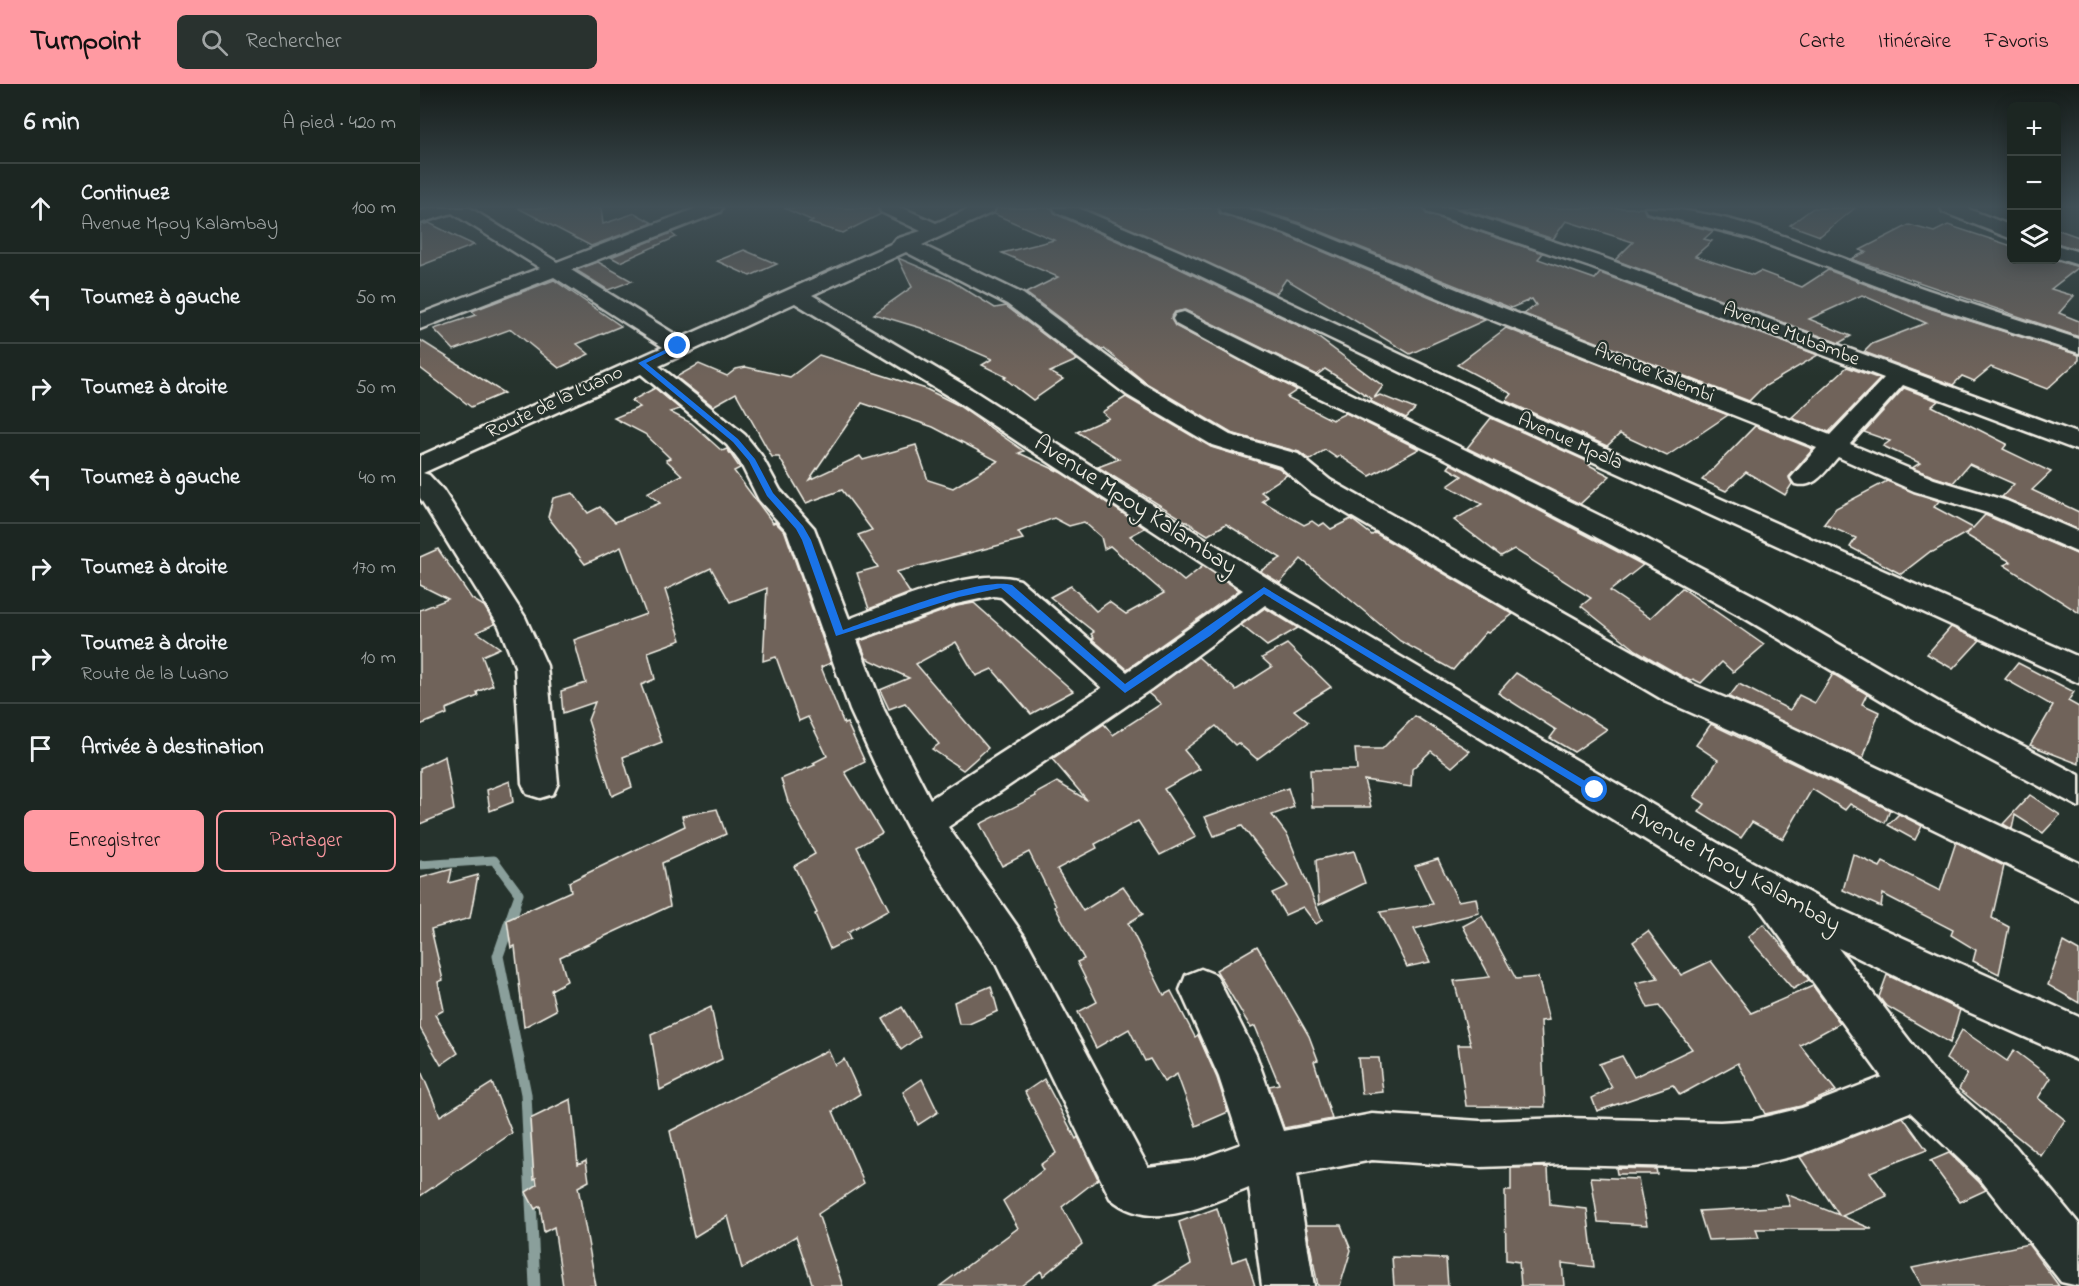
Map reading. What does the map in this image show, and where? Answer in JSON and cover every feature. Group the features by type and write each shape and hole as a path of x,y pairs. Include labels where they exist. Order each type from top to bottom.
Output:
{"street":[{"path":"548,264 678,346"},
{"path":"420,322 564,264"},
{"name":"Route de la Luano","path":"420,466 858,264"},
{"path":"946,264 1015,298 1136,390 1221,440 1288,460 1320,486 1645,675 2079,882"},
{"name":"Avenue Mpala","path":"1191,264 1506,413 2079,670"},
{"name":"Avenue Kalembi","path":"1376,264 1834,446 1924,485 1997,507 2079,543"},
{"name":"Avenue Mubambe","path":"1606,264 1898,377 2079,443"},
{"path":"1837,264 1922,296 2079,346"},
{"name":"Avenue Mpoy Kalambay","path":"795,294 962,394 1264,590 1686,845 1823,921 2079,1039"},
{"path":"1184,319 1267,364 1457,454 1518,488 1625,540 1757,611 1930,713 2079,792"},
{"path":"641,363 736,440 752,460 769,494 800,528 807,540 867,710 924,823 1010,950 1126,1181 1139,1191 1156,1192 1194,1185 1269,1157 1385,1137 1480,1143 1565,1141 1720,1145 1752,1143 1802,1131 1917,1087"},
{"path":"1803,478 1898,377"},
{"path":"420,481 444,514 514,625 531,666 540,783"},
{"path":"840,634 958,595 1001,585 1009,587 1125,689"},
{"path":"924,823 1048,743 1207,634 1264,590"},
{"path":"1770,891 1917,1087 1938,1110 2004,1169 2079,1264"},
{"path":"1201,990 1240,1071 1269,1157 1288,1286"}],"building":[{"path":"592,264 602,264 632,281 608,290 576,270"},
{"path":"724,264 777,264 750,276"},
{"path":"901,264 912,264 950,280 995,308 1006,306 1077,360 1050,372 1063,379 1033,400 1004,378 1006,377 982,365 992,359 921,328 874,314 912,287"},
{"path":"1028,264 1170,264 1308,330 1383,386 1374,398 1380,395 1415,409 1406,418 1370,401 1372,399 1325,369 1317,375 1185,310 1175,312 1171,318 1175,326 1297,390 1287,397 1332,420 1346,413 1419,449 1370,476 1340,456 1337,458 1325,450 1310,460 1299,452 1231,433 1146,383 1104,349 1102,350 1026,293 1058,277"},
{"path":"1209,264 1353,264 1485,320 1410,354 1286,279 1276,294"},
{"path":"1402,264 1553,264 1595,279 1600,273 1818,355 1762,388 1749,401 1524,314 1536,305 1532,299 1511,308"},
{"path":"1626,264 1720,264 1753,275 1760,271 1802,287 1828,270 1929,308 2079,355 2079,360 2047,389 1991,367 1974,381 1962,376 1953,385 1864,352 1872,344 1926,323 1862,295 1809,319 1851,336 1839,343"},
{"path":"1866,264 2069,264 2079,267 2051,289 2074,296 2059,313 2079,321 2079,337"},
{"path":"554,280 621,326 577,344 589,354 559,368 511,329 454,350 434,329 476,315 472,311"},
{"path":"1506,328 1728,415 1667,456 1620,434 1607,446 1506,401 1512,394 1457,365"},
{"path":"420,340 504,393 471,407 420,368"},
{"path":"819,355 926,389 956,404 1024,451 1019,453 1062,473 1145,528 1130,536 1184,581 1203,566 1239,590 1127,669 1092,639 1094,638 1091,634 1094,632 1050,597 1071,586 1096,611 1109,602 1126,614 1164,593 1110,546 1104,549 1101,537 1084,522 1069,526 1054,518 1018,532 1023,539 896,572 910,593 869,609 857,573 878,567 858,535 872,530 842,490 806,503 779,457 772,457 736,393 713,406 676,377 699,364 727,376 736,369 746,367 790,377","holes":["862,403 933,427 998,461 953,488 928,480 916,445 863,460 860,456 809,480"]},
{"path":"1847,367 1880,379 1829,432 1791,418"},
{"path":"655,388 680,409 670,412 691,423 722,451 727,449 740,468 734,471 773,523 775,522 785,532 831,663 821,667 844,724 847,723 865,762 845,772 882,833 857,847 889,910 847,933 850,939 830,949 815,914 817,913 794,866 815,854 788,802 781,779 815,765 813,763 827,756 808,717 799,721 776,657 763,661 767,588 730,602 711,568 665,590 681,640 648,652 655,679 641,685 662,742 623,757 632,787 612,796 588,720 595,702 563,713 561,691 586,683 574,640 646,614 621,547 585,564 548,517 553,498 573,493 588,513 600,507 615,522 660,503 647,493 682,475 666,460 670,458 645,434 614,418 640,407 631,401"},
{"path":"1904,388 1938,401 1932,406 2007,444 2003,449 2051,472 2032,490 2079,512 2079,530 2002,497 2014,484 1969,464 1953,483 1935,477 1912,468 1920,463 1883,446 1890,441 1864,432"},
{"path":"1126,397 1211,447 1279,468 1287,475 1261,492 1268,497 1262,501 1304,525 1312,521 1319,526 1324,523 1331,529 1351,519 1372,535 1375,533 1513,614 1488,633 1486,632 1453,670 1400,641 1301,559 1280,583 1260,571 1281,558 1226,524 1208,535 1098,467 1119,459 1077,432 1109,418 1102,412"},
{"path":"1491,418 1591,463 1589,465 1610,476 1580,504 1467,448"},
{"path":"1755,426 1813,449 1789,477 1792,484 1785,495 1746,472 1726,491 1702,480"},
{"path":"1451,464 1643,565 1610,591 1650,618 1682,588 1764,645 1733,672 1722,662 1701,683 1693,679 1690,681 1636,650 1581,606 1591,598 1514,549 1501,556 1454,520 1482,504 1448,486 1462,476 1448,468"},
{"path":"1887,481 1939,501 1934,507 1973,528 1985,515 2079,555 2079,613 2004,565 2011,562 1966,535 1971,530 1933,552 1931,551 1901,574 1850,547 1856,538 1824,524 1836,508"},
{"path":"438,549 472,599 484,606 495,624 477,632 500,648 482,656 493,685 477,692 478,696 446,709 447,714 420,725 420,610 448,599 420,585 420,557"},
{"path":"974,603 1073,691 1031,714 992,669 976,676 956,642 916,664 988,748 963,770 932,749 939,744 905,703 889,709 880,690 909,678 866,658 860,641 957,606"},
{"path":"1265,608 1298,628 1267,646 1241,625"},
{"path":"1951,627 1980,640 1953,669 1927,654"},
{"path":"1287,644 1331,687 1294,710 1308,722 1257,759 1238,743 1235,745 1216,726 1184,750 1200,769 1164,789 1196,837 1160,855 1138,821 1095,844 1097,848 1057,869 1083,911 1123,886 1143,914 1128,923 1164,995 1171,991 1195,1037 1198,1035 1217,1078 1228,1112 1196,1126 1177,1074 1164,1082 1150,1059 1145,1061 1129,1029 1096,1048 1078,1012 1097,1002 1077,962 1084,959 1055,907 1029,852 1002,866 980,824 1036,796 1035,794 1057,782 1087,800 1052,759 1104,724 1113,735 1161,704 1148,693 1198,657 1236,690 1272,667 1262,658"},
{"path":"2018,663 2074,692 2068,701 2079,707 2079,764 2030,745 2053,706 2005,679"},
{"path":"1516,673 1607,729 1574,752 1550,738 1556,730 1498,693"},
{"path":"1833,674 1867,694 1862,704 1879,712 1863,759 1729,697 1739,684 1790,710 1799,695 1815,703"},
{"path":"1415,716 1470,751 1452,767 1431,751 1412,769 1411,787 1364,780 1371,807 1312,807 1310,770 1357,770 1355,749 1382,749"},
{"path":"1711,724 1890,810 1885,823 1850,804 1845,810 1812,789 1783,839 1752,822 1741,838 1699,812 1705,804 1694,797 1718,760 1696,745"},
{"path":"445,756 454,810 420,824 420,768"},
{"path":"510,781 513,802 490,811 487,790"},
{"path":"1288,788 1294,807 1272,815 1288,836 1322,920 1316,924 1303,907 1285,915 1272,893 1288,886 1242,826 1214,836 1205,817"},
{"path":"2030,795 2060,815 2043,833 2015,815 2012,829 2003,824"},
{"path":"717,809 726,834 662,863 670,906 560,957 567,981 551,990 556,1010 524,1027 515,946 511,948 507,920 571,891 569,882 685,826 682,816"},
{"path":"1899,814 1922,826 1915,840 1888,825"},
{"path":"1956,842 2004,866 1992,918 2009,927 1999,974 1973,961 1976,950 1951,935 1953,930 1883,894 1881,907 1843,890 1853,854 1880,867 1883,862 1940,891"},
{"path":"1354,851 1365,883 1319,905 1316,860"},
{"path":"1438,859 1458,901 1476,898 1479,913 1414,929 1430,962 1407,967 1380,912 1433,904 1415,866"},
{"path":"452,869 449,883 478,875 470,918 431,929 443,980 438,982 444,1010 435,1015 458,1053 441,1065 420,1028 420,878"},
{"path":"1482,916 1516,979 1538,977 1549,1020 1541,1021 1545,1107 1466,1106 1458,1045 1471,1045 1454,981 1490,977 1463,926"},
{"path":"1763,924 1809,980 1793,989 1748,937"},
{"path":"1648,931 1681,975 1711,961 1751,1013 1813,986 1840,1023 1800,1045 1836,1091 1801,1106 1765,1114 1738,1063 1680,1095 1673,1085 1597,1111 1592,1098 1612,1088 1599,1064 1622,1056 1634,1077 1692,1049 1659,1006 1648,1008 1636,983 1658,978 1633,942"},
{"path":"2063,942 2079,951 2079,1003 2048,985"},
{"path":"1257,946 1309,1036 1318,1060 1314,1061 1332,1119 1284,1128 1269,1086 1279,1084 1255,1026 1251,1028 1216,970"},
{"path":"1887,975 1960,1010 1950,1043 1885,1005 1879,997"},
{"path":"991,986 998,1011 969,1024 959,1024 954,1002"},
{"path":"711,1007 722,1059 660,1090 651,1035"},
{"path":"902,1007 920,1036 901,1050 883,1019"},
{"path":"1962,1030 2007,1061 2014,1050 2051,1078 2038,1098 2065,1120 2041,1156 1959,1089 1967,1074 1946,1059"},
{"path":"828,1050 835,1065 844,1059 860,1094 833,1111 864,1183 818,1214 843,1286 813,1286 796,1236 742,1269 728,1216 694,1237 670,1131"},
{"path":"1358,1058 1379,1058 1383,1092 1362,1094"},
{"path":"420,1069 440,1116 492,1083 512,1133 420,1196"},
{"path":"922,1079 938,1112 918,1125 903,1092"},
{"path":"1044,1079 1076,1139 1078,1137 1098,1179 1062,1207 1082,1244 1043,1276 1041,1271 1021,1286 940,1286 1018,1228 1003,1201 1043,1170 1040,1165 1056,1153 1025,1092"},
{"path":"571,1099 578,1164 586,1160 589,1181 578,1187 596,1286 563,1286 554,1227 544,1232 540,1206 535,1209 526,1192 537,1185 536,1178 534,1179 530,1119"},
{"path":"1903,1117 1927,1150 1870,1172 1887,1196 1842,1216 1872,1229 1756,1229 1759,1238 1708,1240 1699,1211 1790,1206 1786,1194 1839,1215 1800,1157"},
{"path":"1949,1153 1986,1190 1960,1202 1930,1161"},
{"path":"1548,1167 1550,1205 1587,1209 1594,1267 1562,1263 1564,1286 1521,1286 1519,1262 1506,1260 1505,1191 1511,1191 1511,1168"},
{"path":"1616,1168 1656,1169 1657,1174 1617,1174"},
{"path":"1591,1177 1638,1179 1647,1225 1598,1222"},
{"path":"1217,1208 1232,1262 1246,1257 1255,1286 1155,1286 1191,1264 1179,1222"},
{"path":"1306,1225 1341,1225 1351,1250 1340,1286 1318,1286"},
{"path":"2028,1244 2059,1286 1922,1286 1912,1268"},
{"path":"1392,1257 1446,1259 1448,1286 1394,1286"}],"waterway":[{"path":"420,865 494,860 519,894 514,908"},
{"path":"515,907 498,956 526,1094 535,1286"}],"route":[{"path":"678,346 641,363 736,440 752,460 769,494 800,528 807,540 818,579 840,634 921,606 992,585 1001,585 1009,587 1125,689 1207,634 1264,590 1595,790"}]}
